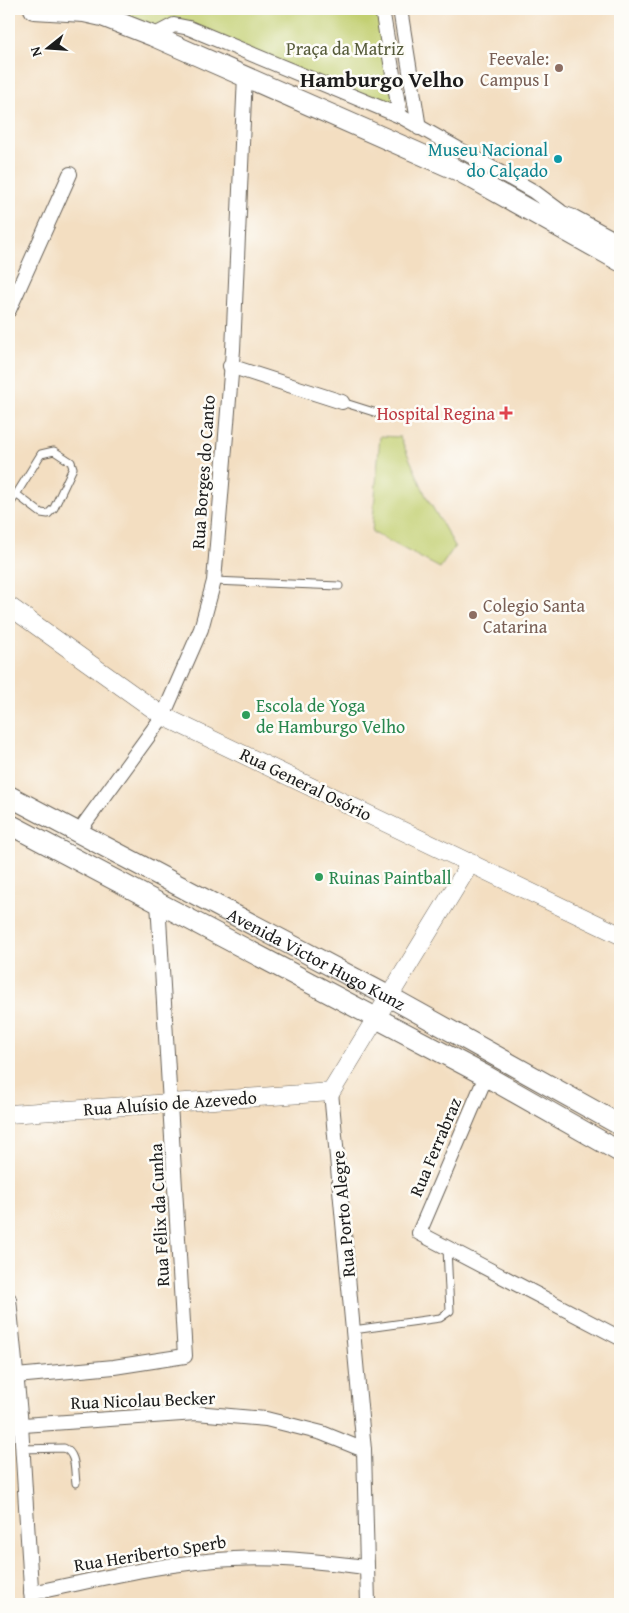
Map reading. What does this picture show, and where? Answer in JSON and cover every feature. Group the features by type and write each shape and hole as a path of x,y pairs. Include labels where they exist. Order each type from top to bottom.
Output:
{"main road":[{"path":"34,9 84,12 102,16 245,75 398,142 513,199 565,232 620,262"},
{"path":"513,199 573,220 620,246"},
{"name":"Avenida Victor Hugo Kunz","path":"9,796 77,834 390,997 620,1125"},
{"name":"Avenida Victor Hugo Kunz","path":"9,824 486,1076 620,1152"}],"street":[{"path":"382,9 400,116"},
{"path":"400,9 419,128"},
{"path":"153,36 174,26 189,28 400,116 533,191 573,220"},
{"name":"Rua Borges do Canto","path":"77,834 163,716 200,629 214,581 230,366 245,75"},
{"path":"9,310 70,174"},
{"path":"230,366 342,402"},
{"name":"Rua General Osório","path":"9,606 163,716 620,935"},
{"path":"331,1092 471,862"},
{"name":"Rua Félix da Cunha","path":"16,1376 114,1367 185,1356 158,902"},
{"name":"Rua Ferrabraz","path":"446,1247 419,1233 486,1076"},
{"name":"Rua Aluísio de Azevedo","path":"9,1114 331,1092"},
{"name":"Rua Porto Alegre","path":"331,1092 364,1450 368,1604"},
{"path":"446,1247 620,1338"},
{"path":"9,1299 16,1376 15,1426 22,1449 31,1598"},
{"name":"Rua Nicolau Becker","path":"15,1426 196,1413 266,1419 322,1433 364,1450"},
{"name":"Rua Heriberto Sperb","path":"31,1598 169,1566 233,1559 292,1559 366,1567"}],"lane":[{"path":"342,402 380,414"},
{"path":"9,506 16,494 42,454 54,451 71,462 73,468 54,508 48,514 42,513 16,494"},
{"path":"214,581 339,586"},
{"path":"353,1330 440,1318 450,1311 446,1247"},
{"path":"22,1449 64,1448 69,1450 73,1455 76,1483"}],"green space":[{"name":"Praça da Matriz","path":"89,9 378,9 395,111 190,25 153,34"},
{"path":"380,436 400,437 426,496 455,546 440,568 372,532"}],"place":[{"name":"Feevale: Campus I","path":"559,68"},
{"name":"Museu Nacional do Calçado","path":"558,159"},
{"name":"Hospital Regina","path":"506,413"},
{"name":"Colegio Santa Catarina","path":"473,615"},
{"name":"Escola de Yoga de Hamburgo Velho","path":"246,715"},
{"name":"Ruinas Paintball","path":"319,877"}],"district":[{"name":"Hamburgo Velho","path":"382,79"}]}
